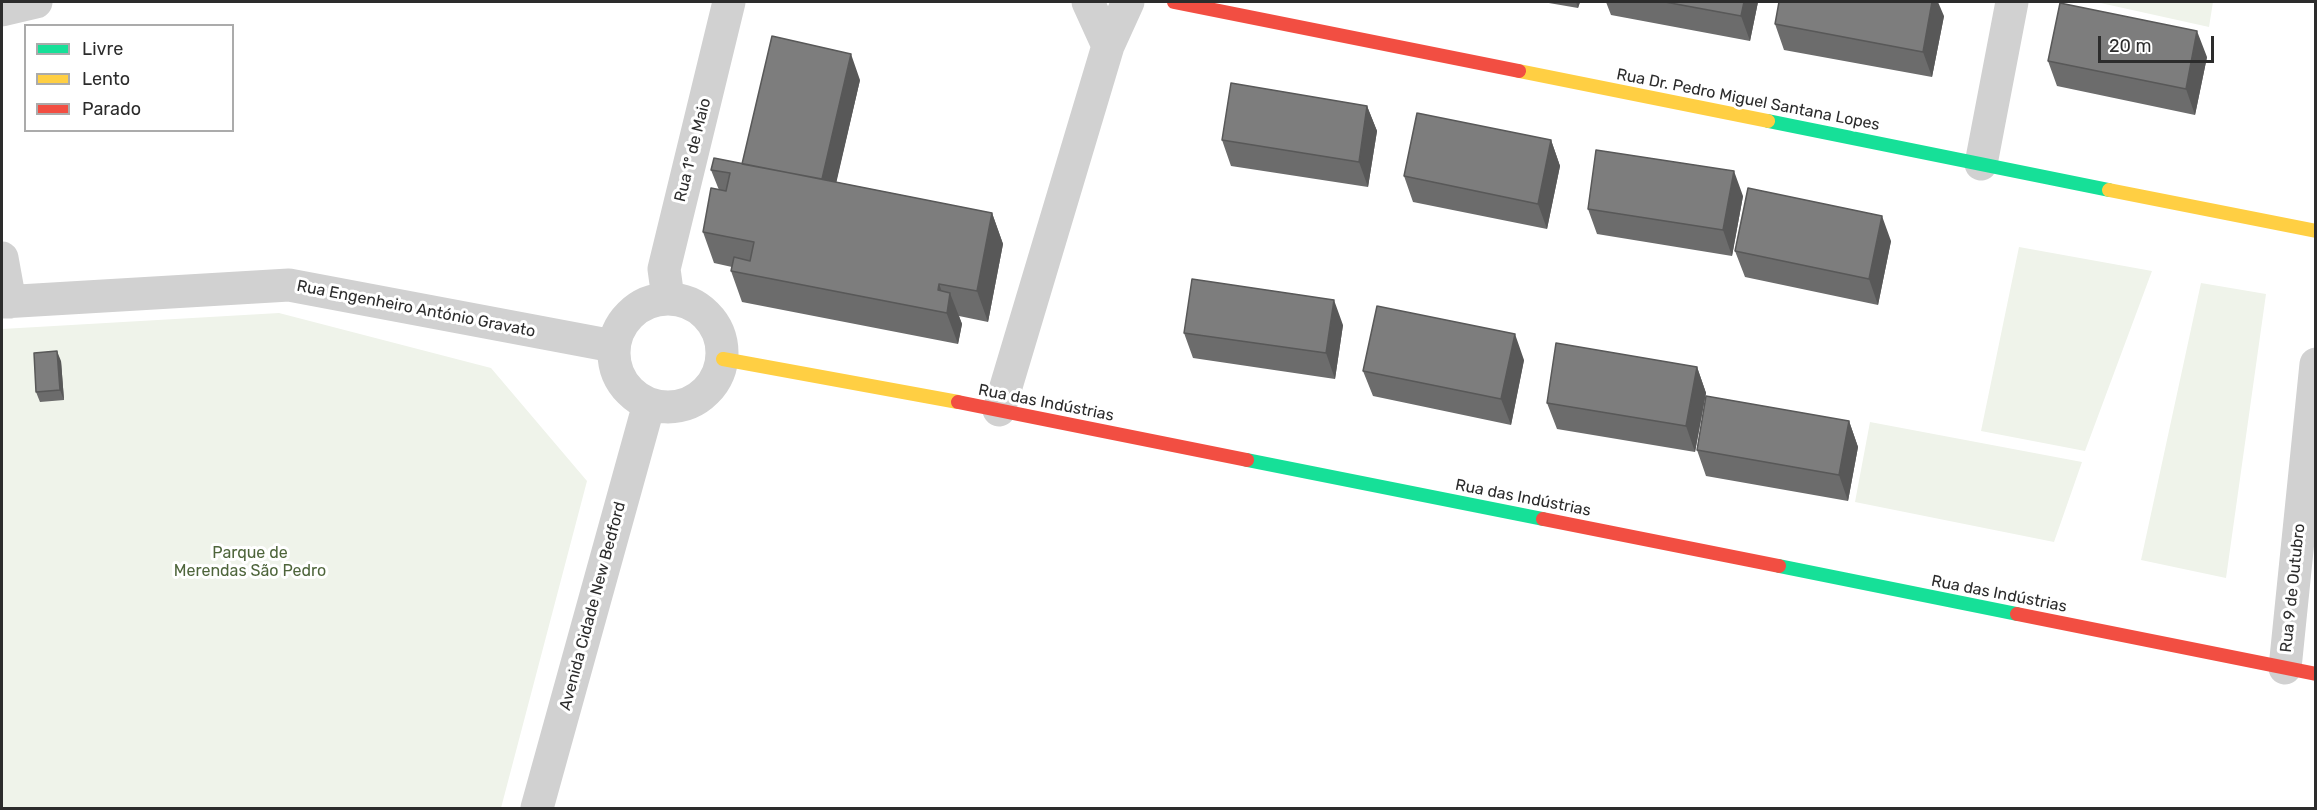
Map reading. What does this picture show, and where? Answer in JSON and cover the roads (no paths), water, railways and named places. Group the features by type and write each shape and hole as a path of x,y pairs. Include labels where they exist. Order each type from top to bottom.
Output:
{"street":[{"path":"2,10 36,2"},
{"name":"Rua 1º de Maio","path":"668,298 664,269 729,2"},
{"path":"1088,2 1108,46"},
{"path":"999,410 1108,46 1128,2"},
{"name":"Rua Dr. Pedro Miguel Santana Lopes","path":"1174,2 2316,231"},
{"path":"1981,164 2012,2"},
{"path":"2,258 6,302"},
{"name":"Rua Engenheiro António Gravato","path":"6,302 289,285 613,346"},
{"path":"668,298 686,301 702,310 714,324 722,342 723,359 718,376 697,400 681,406 665,408 649,404 633,395 621,382 614,364 613,346 618,331 632,313 652,301 668,298"},
{"name":"Rua das Indústrias","path":"723,359 999,410 2300,671"},
{"name":"Rua 9 de Outubro","path":"2300,671 2316,364"},
{"name":"Avenida Cidade New Bedford","path":"537,808 649,404"}],"park label":[{"name":"Parque de Merendas São Pedro","path":"250,562"}]}
